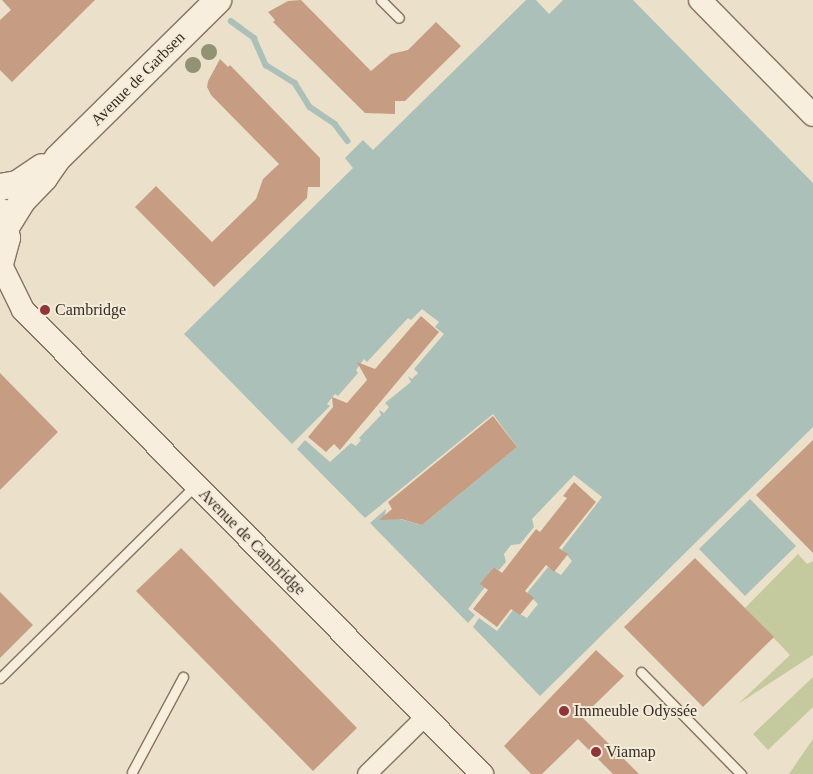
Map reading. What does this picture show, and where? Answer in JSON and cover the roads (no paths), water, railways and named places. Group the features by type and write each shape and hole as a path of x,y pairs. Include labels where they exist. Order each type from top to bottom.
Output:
{"main road":[{"name":"Avenue de Garbsen","path":"0,264 6,249 3,218 44,178 58,158 218,0"},
{"name":"Avenue de Garbsen","path":"0,188 17,184 58,158"}],"street":[{"path":"700,0 813,115"},
{"name":"Avenue de Cambridge","path":"0,264 23,310 482,774"},
{"name":"Avenue de Cambridge","path":"0,300 23,310"},
{"path":"368,774 425,717"}],"lane":[{"path":"381,0 399,18"},
{"path":"0,678 196,485"},
{"path":"641,672 741,774"},
{"path":"132,772 183,678"}],"water":[{"path":"526,0 536,0 549,14 563,0 633,0 813,183 813,427 540,696 473,627 479,618 497,631 513,610 527,618 538,604 527,593 548,567 561,575 572,561 562,549 602,497 574,475 532,519 534,527 520,544 511,545 504,554 506,562 499,570 494,567 481,584 485,587 468,609 475,615 468,623 370,523 386,509 385,515 422,525 517,447 493,414 365,518 297,449 305,440 330,462 351,443 356,446 361,440 359,438 381,415 379,410 384,413 389,407 385,403 411,382 408,376 412,379 418,373 414,369 444,334 435,327 439,322 422,309 411,320 408,318 367,362 364,359 356,370 358,373 338,396 335,394 327,404 330,406 292,444 184,334 353,168 345,158 363,140 373,150"},
{"path":"750,499 796,546 745,596 699,549"}],"waterway":[{"path":"231,21 254,38 266,65 295,83 310,107 335,124 348,141"}],"place":[{"name":"Cambridge","path":"45,310"},
{"name":"Immeuble Odyssée","path":"564,711"},
{"name":"Viamap","path":"596,752"}]}
